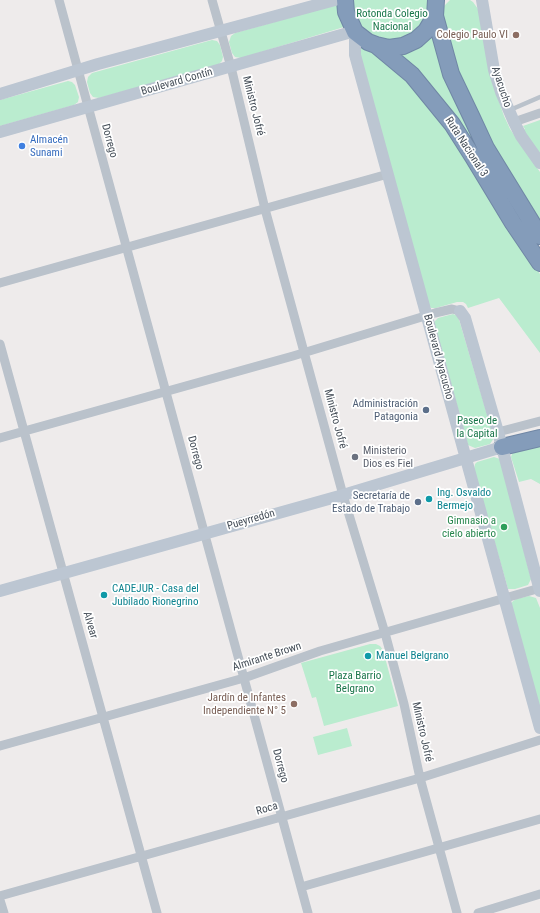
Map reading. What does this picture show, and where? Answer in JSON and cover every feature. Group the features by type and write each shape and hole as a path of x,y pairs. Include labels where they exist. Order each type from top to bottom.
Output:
{"highway":[{"path":"346,0 346,12 355,32"},
{"name":"Ruta Nacional 3","path":"376,46 389,48 403,46 416,40 426,31 438,6"},
{"name":"Ruta Nacional 3","path":"438,6 451,74 486,148 540,236"},
{"name":"Ruta Nacional 3","path":"355,32 376,46 412,75 422,86 452,124 513,223 540,262"},
{"path":"500,440 540,438"}],"main road":[{"path":"0,94 316,3 335,0"},
{"name":"Ayacucho","path":"481,1 494,70 508,110 521,136 540,163"},
{"name":"Boulevard Contín","path":"0,132 355,32"},
{"name":"Boulevard Ayacucho","path":"355,32 354,56 388,174 540,728"},
{"path":"460,311 465,318 540,589"},
{"name":"Pueyrredón","path":"0,591 204,534 466,457 500,440"}],"street":[{"name":"Dorrego","path":"59,0 308,913"},
{"name":"Ministro Jofré","path":"212,0 231,67 265,209 304,352 343,494 385,633 404,704 420,778 457,913"},
{"path":"514,122 540,113"},
{"path":"0,283 388,174"},
{"path":"0,438 452,309 460,311"},
{"name":"Alvear","path":"0,344 157,913"},
{"path":"500,440 540,421"},
{"name":"Almirante Brown","path":"0,746 244,678 320,651 540,589"},
{"name":"Roca","path":"0,896 420,778 540,740"},
{"path":"301,887 540,819"},
{"path":"478,913 540,894"},
{"path":"0,900 4,913"}],"lane":[{"path":"508,110 540,97"}],"green space":[{"name":"Rotonda Colegio Nacional","path":"353,0 431,0 429,16 412,36 386,41 374,37 363,29 356,19 352,6"},
{"path":"450,0 470,0 478,9 490,76 504,116 510,129 540,172 540,228 497,156 455,71 442,22 442,10"},
{"path":"339,4 344,27 241,58 235,57 232,53 229,42 231,36 235,33"},
{"path":"433,34 481,151 519,217 540,249 398,54"},
{"path":"212,40 217,41 220,45 223,57 222,61 218,65 99,98 93,97 90,93 87,82 88,77 92,73"},
{"path":"362,46 367,47 409,79 446,124 507,227 540,274 540,353 499,298 468,308 463,302 457,302 436,308 431,308 428,304 358,57 359,48"},
{"path":"68,81 75,85 79,97 78,102 74,105 0,126 0,100"},
{"path":"540,120 540,157 523,130 525,129 523,126"},
{"name":"Paseo de la Capital","path":"453,314 458,316 494,438 490,444 475,448 468,445 434,322 438,318"},
{"path":"540,444 540,484 531,479 519,482 511,457 512,454 515,450"},
{"name":"Paseo de la Capital","path":"494,457 500,459 531,579 528,585 515,589 508,589 474,469 477,462"},
{"path":"529,596 536,598 540,608 540,708 512,606 512,602 516,599"},
{"name":"Plaza Barrio Belgrano","path":"370,644 376,644 383,650 398,706 324,726 316,697 312,698 301,663"},
{"path":"347,728 352,746 318,755 313,737"}],"place":[{"name":"Colegio Paulo VI","path":"516,35"},
{"name":"Almacén Sunami","path":"22,146"},
{"name":"Administración Patagonia","path":"426,410"},
{"name":"Ministerio Dios es Fiel","path":"355,457"},
{"name":"Ing. Osvaldo Bermejo","path":"429,499"},
{"name":"Secretaría de Estado de Trabajo","path":"418,502"},
{"name":"Gimnasio a cielo abierto","path":"504,527"},
{"name":"CADEJUR - Casa del Jubilado Rionegrino","path":"104,595"},
{"name":"Manuel Belgrano","path":"368,656"},
{"name":"Jardín de Infantes Independiente N° 5","path":"294,704"}]}
